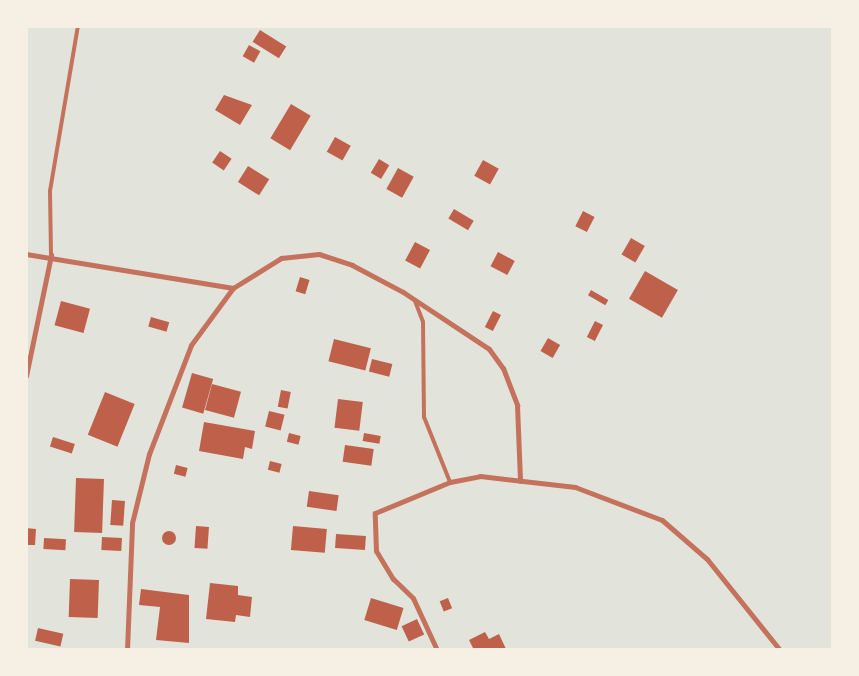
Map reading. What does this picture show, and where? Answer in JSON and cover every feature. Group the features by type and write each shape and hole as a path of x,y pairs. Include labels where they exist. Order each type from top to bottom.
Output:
{"street":[{"path":"26,254 51,255 233,288"},
{"path":"127,650 132,523 149,454 191,345 233,288 281,258 319,254 352,265 414,299 489,349 503,368 517,405 520,481"},
{"path":"26,376 51,255"},
{"path":"437,650 413,598 393,579 376,551 375,513 450,482 480,476 575,486 662,520 708,559 780,650"}],"lane":[{"path":"51,255 50,190 78,26"},
{"path":"414,299 423,322 424,417 450,482"}],"shaded area":[{"path":"26,26 833,26 833,650 26,650"}],"building":[{"path":"260,30 286,46 279,58 253,42"},
{"path":"249,45 260,51 254,63 243,56"},
{"path":"224,95 252,105 240,125 215,110"},
{"path":"291,104 311,116 290,150 270,138"},
{"path":"335,137 351,146 343,161 327,152"},
{"path":"220,151 232,159 224,170 212,163"},
{"path":"379,159 389,165 381,179 371,173"},
{"path":"483,160 499,169 490,184 474,176"},
{"path":"248,166 269,179 259,195 238,182"},
{"path":"398,168 414,177 402,198 386,189"},
{"path":"454,209 474,221 468,230 448,218"},
{"path":"583,211 595,217 587,232 575,226"},
{"path":"631,238 645,246 635,262 622,254"},
{"path":"415,242 430,250 420,269 405,261"},
{"path":"498,252 515,261 507,275 490,266"},
{"path":"645,271 678,290 662,318 629,299"},
{"path":"300,277 310,280 305,294 296,291"},
{"path":"591,290 608,300 605,305 588,295"},
{"path":"61,301 90,309 84,333 55,325"},
{"path":"493,311 501,315 493,331 485,327"},
{"path":"151,317 169,322 167,332 148,327"},
{"path":"595,321 603,325 595,341 587,337"},
{"path":"548,338 560,345 553,358 540,351"},
{"path":"334,339 371,348 365,371 328,361"},
{"path":"372,359 392,364 389,377 369,372"},
{"path":"192,373 213,379 203,414 182,408"},
{"path":"212,384 241,392 234,418 205,410"},
{"path":"281,390 291,392 288,409 278,407"},
{"path":"105,392 135,404 117,447 88,435"},
{"path":"338,399 363,402 359,431 334,428"},
{"path":"269,411 285,415 281,430 265,427"},
{"path":"204,422 255,431 252,449 245,447 243,459 199,451"},
{"path":"289,433 301,436 298,445 287,442"},
{"path":"364,433 381,436 379,444 363,441"},
{"path":"53,437 75,444 72,454 50,447"},
{"path":"345,445 374,449 371,466 343,462"},
{"path":"270,461 282,464 279,473 268,470"},
{"path":"176,465 188,468 185,477 174,474"},
{"path":"76,478 104,479 102,533 74,532"},
{"path":"309,491 339,495 336,511 307,507"},
{"path":"112,500 125,501 123,526 110,525"},
{"path":"196,526 209,527 207,549 194,548"},
{"path":"293,526 327,529 325,553 291,550"},
{"path":"26,528 36,529 35,545 26,545"},
{"path":"169,531 174,533 176,538 174,543 169,545 164,543 162,538 164,533"},
{"path":"336,534 366,536 365,550 335,548"},
{"path":"102,537 122,538 121,551 101,550"},
{"path":"44,538 66,539 65,550 43,549"},
{"path":"70,579 99,580 98,618 69,617"},
{"path":"210,583 238,586 238,595 252,597 250,617 236,615 235,622 206,619"},
{"path":"141,589 189,595 189,643 156,640 160,607 139,605"},
{"path":"371,598 404,608 397,630 364,620"},
{"path":"448,598 452,608 444,612 440,601"},
{"path":"417,619 424,634 409,642 402,626"},
{"path":"38,628 63,634 60,647 35,641"},
{"path":"485,632 489,639 499,634 506,649 474,650 469,640"}]}
